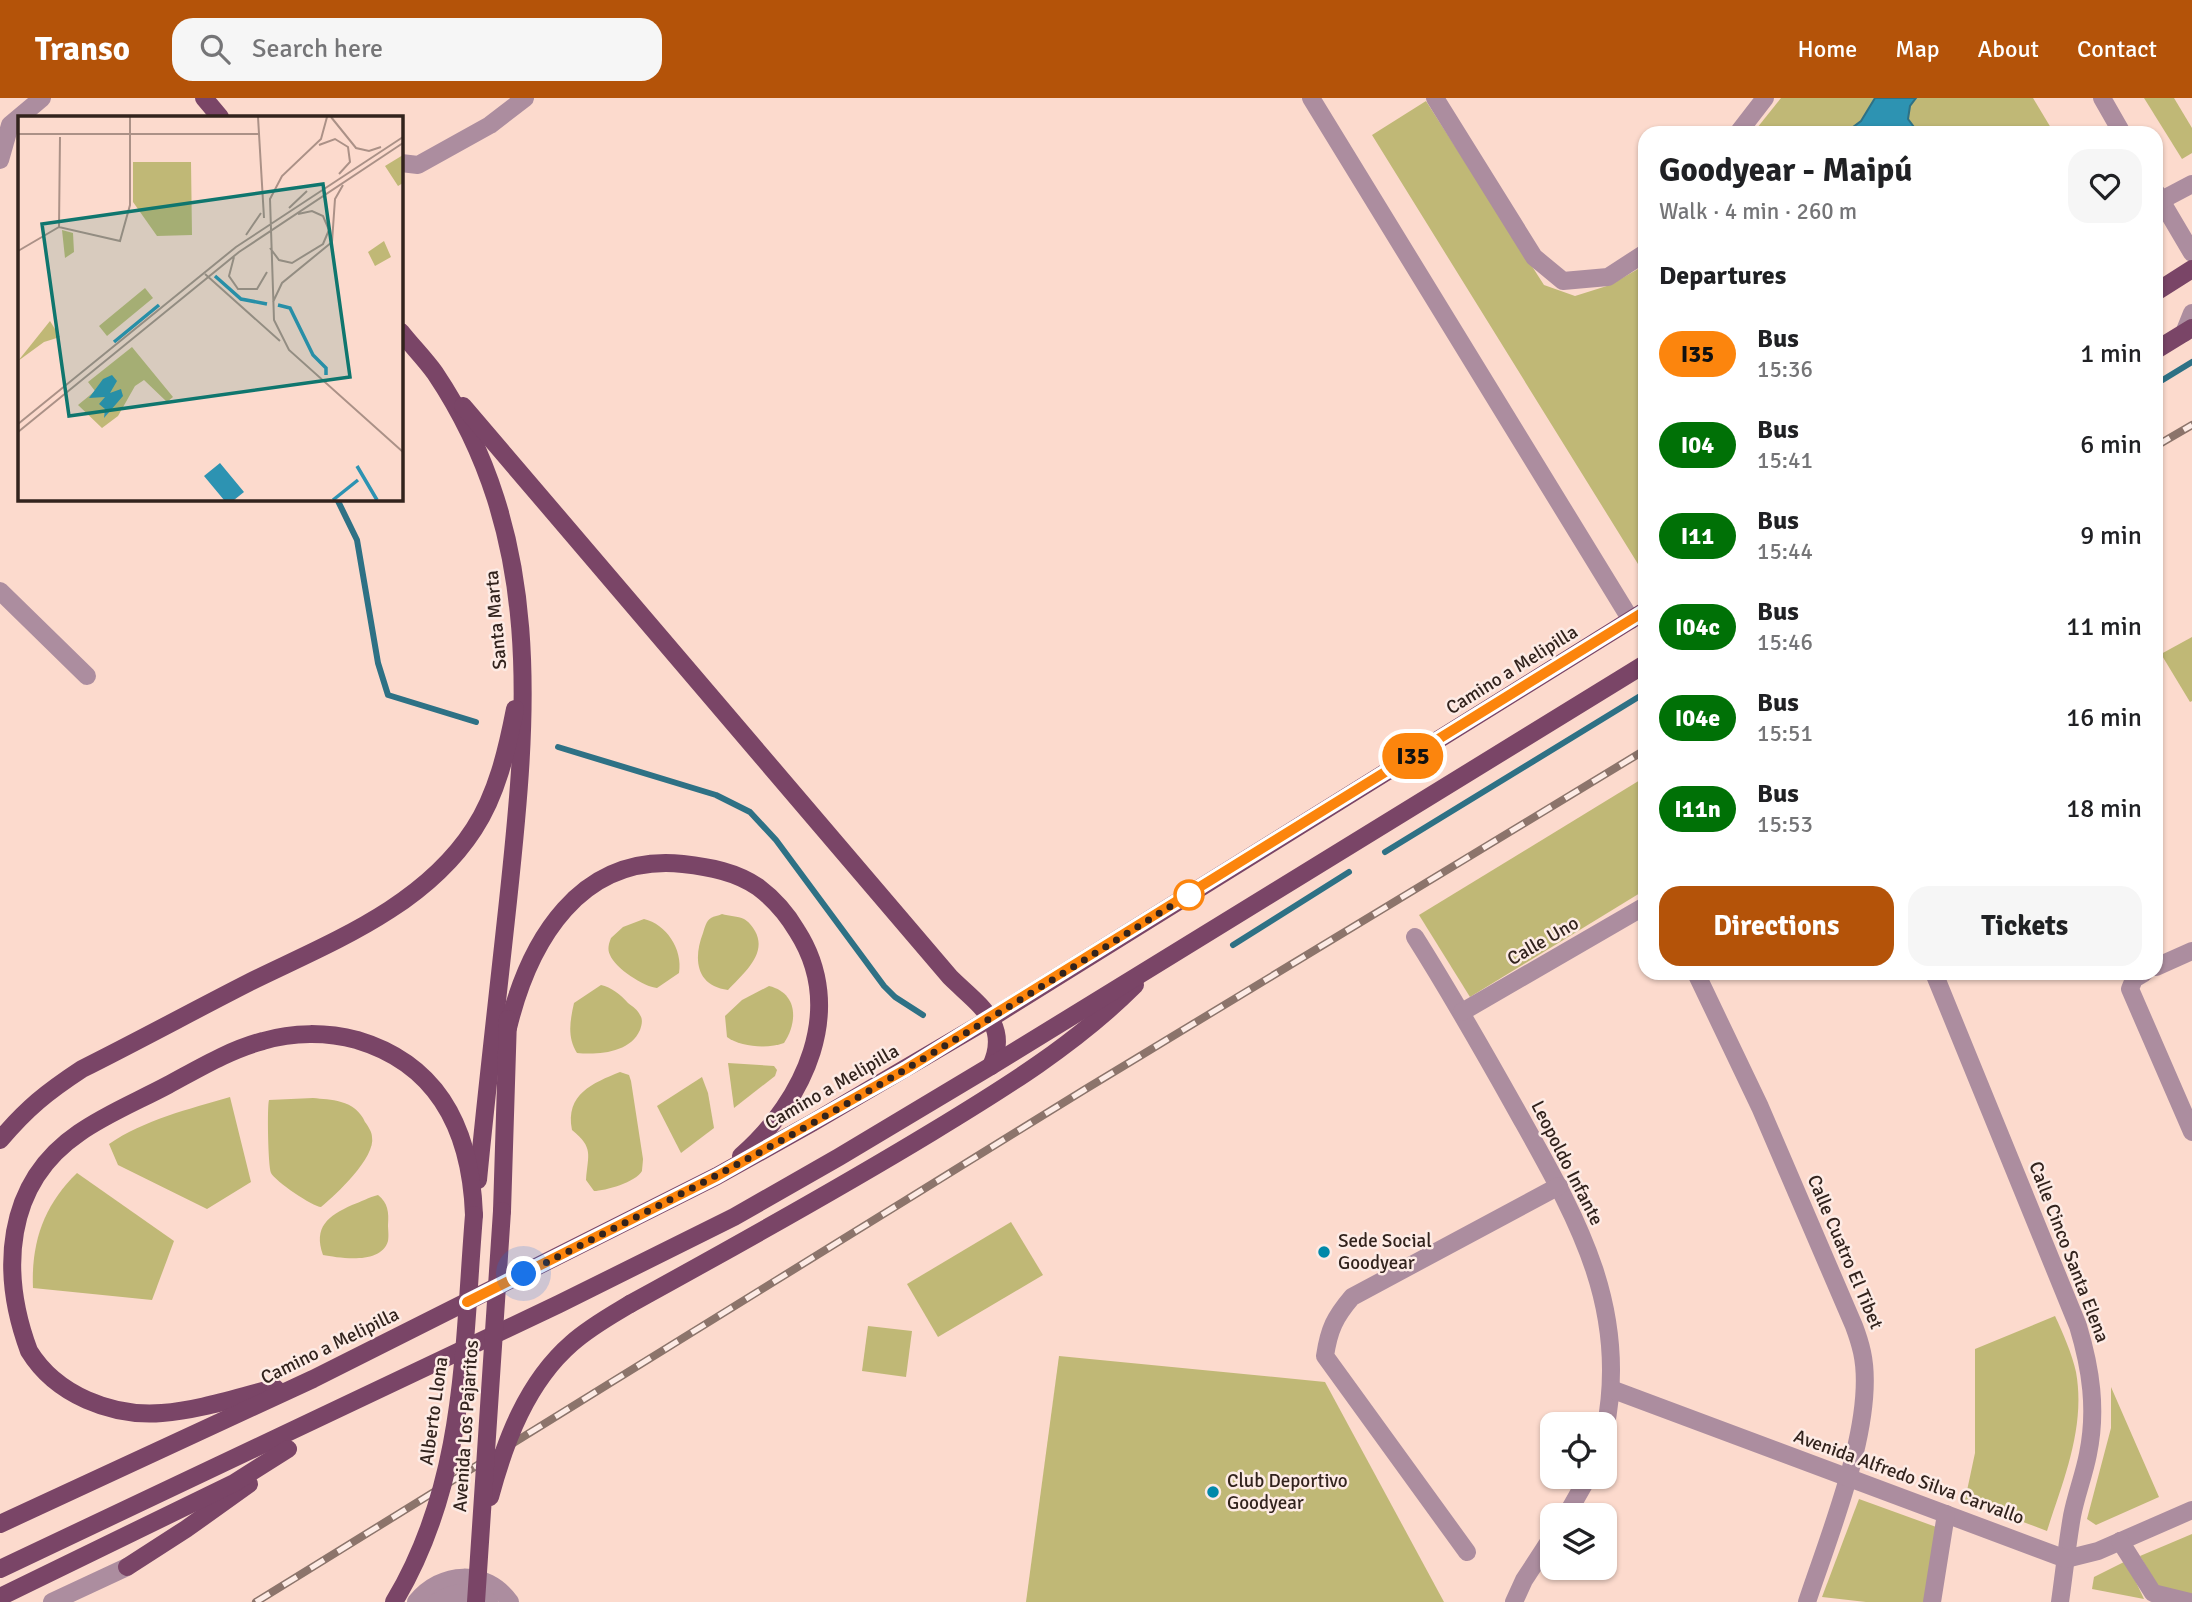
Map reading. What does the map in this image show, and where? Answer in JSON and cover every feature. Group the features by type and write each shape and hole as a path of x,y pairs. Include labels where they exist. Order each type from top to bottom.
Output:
{"main road":[{"path":"204,98 219,116"},
{"path":"2163,288 2192,269"},
{"path":"2163,346 2188,330"},
{"name":"Santa Marta","path":"402,333 433,371 467,429 484,466 501,512 515,573 522,657 523,715 519,805 474,1215"},
{"path":"433,371 950,977 991,1018 998,1042 991,1066"},
{"name":"Camino a Melipilla","path":"0,1524 313,1378 717,1176 991,1018 1638,616"},
{"path":"0,1140 20,1115 82,1069 381,915 431,881 475,829 495,788 512,724 522,657"},
{"path":"0,1569 559,1304 734,1217 991,1066 1638,668"},
{"path":"508,1028 520,983 548,929 573,900 605,878 630,869 673,863 723,871 759,888 787,915 810,954 819,987 819,1026 802,1078 781,1114 752,1146 717,1176"},
{"name":"Santa Marta","path":"502,1211 508,1028 505,932"},
{"path":"480,1545 493,1486 515,1424 550,1366 572,1343 630,1304 792,1216 991,1096 1116,1004 1156,964"},
{"path":"313,1378 206,1405 161,1413 129,1412 110,1408 71,1392 44,1370 31,1354 13,1320 6,1293 4,1262 8,1231 29,1184 57,1151 77,1134 209,1064 240,1048 265,1040 319,1034 351,1039 390,1053 412,1067 432,1086 452,1115 466,1151 471,1172 474,1215"},
{"name":"Avenida Los Pajaritos","path":"476,1602 502,1211"},
{"name":"Alberto Llona","path":"394,1602 433,1522 450,1462 458,1409 474,1215"},
{"path":"127,1567 240,1491 334,1411"},
{"path":"0,1597 234,1483 288,1449"}],"street":[{"path":"18,116 42,98"},
{"path":"402,163 418,165 490,125 525,98"},
{"path":"1311,98 1638,616"},
{"path":"1435,98 1534,257 1563,281 1608,277 1638,258"},
{"path":"1743,126 1765,98"},
{"path":"2102,98 2118,126"},
{"path":"0,160 5,126"},
{"path":"2163,197 2192,184"},
{"path":"2163,207 2192,253"},
{"path":"2188,330 2192,313"},
{"path":"0,591 88,676"},
{"name":"Calle Uno","path":"1462,1012 1638,910"},
{"name":"Leopoldo Infante","path":"1415,937 1462,1012 1559,1186 1584,1242 1601,1287 1611,1338 1611,1389 1608,1412"},
{"path":"2163,964 2192,951"},
{"name":"Calle Cuatro El Tibet","path":"1699,980 1760,1107 1854,1326 1863,1353 1861,1422 1848,1477 1808,1602"},
{"name":"Calle Cinco Santa Elena","path":"1937,980 2074,1317 2087,1356 2093,1406 2092,1431 2072,1516 2060,1602"},
{"path":"2134,980 2130,989 2192,1132"},
{"path":"1467,1552 1325,1356 1327,1339 1335,1317 1352,1297 1559,1186"},
{"name":"Avenida Alfredo Silva Carvallo","path":"1611,1389 2066,1559"},
{"path":"2066,1559 2098,1551 2192,1510"},
{"path":"1932,1602 1946,1514"},
{"path":"2120,1541 2153,1593 2190,1602"},
{"path":"1514,1602 1540,1555"},
{"path":"51,1602 127,1567"},
{"path":"416,1602 433,1585 455,1577 488,1582 503,1592 510,1602"},
{"path":"437,1602 447,1596 465,1592 481,1596 489,1602"}],"shaded area":[{"path":"1781,98 2033,98 2050,126 1759,126"},
{"path":"2144,98 2174,98 2192,128 2192,153 2182,159"},
{"path":"1426,101 1544,285 1575,296 1610,285 1638,269 1638,564 1372,135"},
{"path":"2192,637 2192,701 2190,702 2163,657 2163,653"},
{"path":"1638,781 1638,894 1470,997 1419,915"},
{"path":"722,914 746,920 758,939 756,956 752,963 728,990 709,983 703,977 698,961 707,922"},
{"path":"644,919 666,932 675,947 680,964 679,973 657,988 630,976 613,960 609,951 611,938 623,927"},
{"path":"601,985 616,992 639,1013 642,1018 641,1028 629,1044 621,1048 604,1053 577,1053 571,1035 574,1003"},
{"path":"769,986 786,995 793,1009 792,1026 784,1043 754,1046 727,1037 725,1016 742,1000"},
{"path":"728,1063 774,1066 777,1070 775,1076 734,1108"},
{"path":"620,1072 629,1075 631,1081 643,1159 642,1171 627,1182 594,1191 586,1180 587,1147 572,1130 573,1107 583,1092 591,1086"},
{"path":"702,1077 708,1093 714,1128 681,1153 657,1106"},
{"path":"230,1097 251,1182 207,1209 118,1165 109,1144 137,1128 167,1116"},
{"path":"313,1098 338,1101 352,1107 363,1118 372,1137 372,1145 362,1165 321,1207 274,1177 269,1159 269,1100"},
{"path":"77,1173 174,1241 152,1300 33,1288 34,1255 42,1225 56,1198"},
{"path":"378,1195 384,1201 388,1212 388,1241 384,1249 369,1257 359,1258 323,1255 320,1245 321,1230 330,1218 352,1205"},
{"path":"1011,1222 1043,1275 938,1337 907,1284"},
{"path":"2055,1316 2076,1372 2078,1413 2066,1473 2047,1531 1965,1500 1975,1453 1975,1349"},
{"path":"868,1326 912,1331 906,1377 862,1371"},
{"name":"Club Deportivo Goodyear","path":"1059,1356 1325,1382 1444,1602 1026,1602"},
{"path":"2111,1387 2159,1497 2096,1525 2087,1519 2111,1428"},
{"path":"1859,1499 1939,1528 1927,1602 1866,1602 1822,1597"},
{"path":"2192,1534 2192,1598 2160,1590 2140,1556"},
{"path":"2126,1561 2144,1599 2092,1589 2094,1577"}],"water":[{"path":"1875,98 1916,98 1910,106 1908,119 1913,126 1854,126 1861,121"}],"waterway":[{"path":"2163,380 2192,362"},
{"path":"337,500 357,540 378,663 388,695 476,722"},
{"path":"1385,852 1638,697"},
{"path":"558,747 716,795 750,812 776,840 884,986 895,997 923,1015"},
{"path":"1233,945 1349,872"}],"railway":[{"path":"2163,442 2192,425"},
{"path":"256,1602 1084,1090 1638,754"}],"bus line":[{"name":"I35","path":"467,1302 717,1176 906,1069 1638,615"}],"place":[{"name":"Sede Social Goodyear","path":"1324,1252"},
{"name":"Club Deportivo Goodyear","path":"1213,1492"}],"route":[{"path":"524,1274 717,1176 812,1123 991,1018 1192,893 1189,895"}]}
